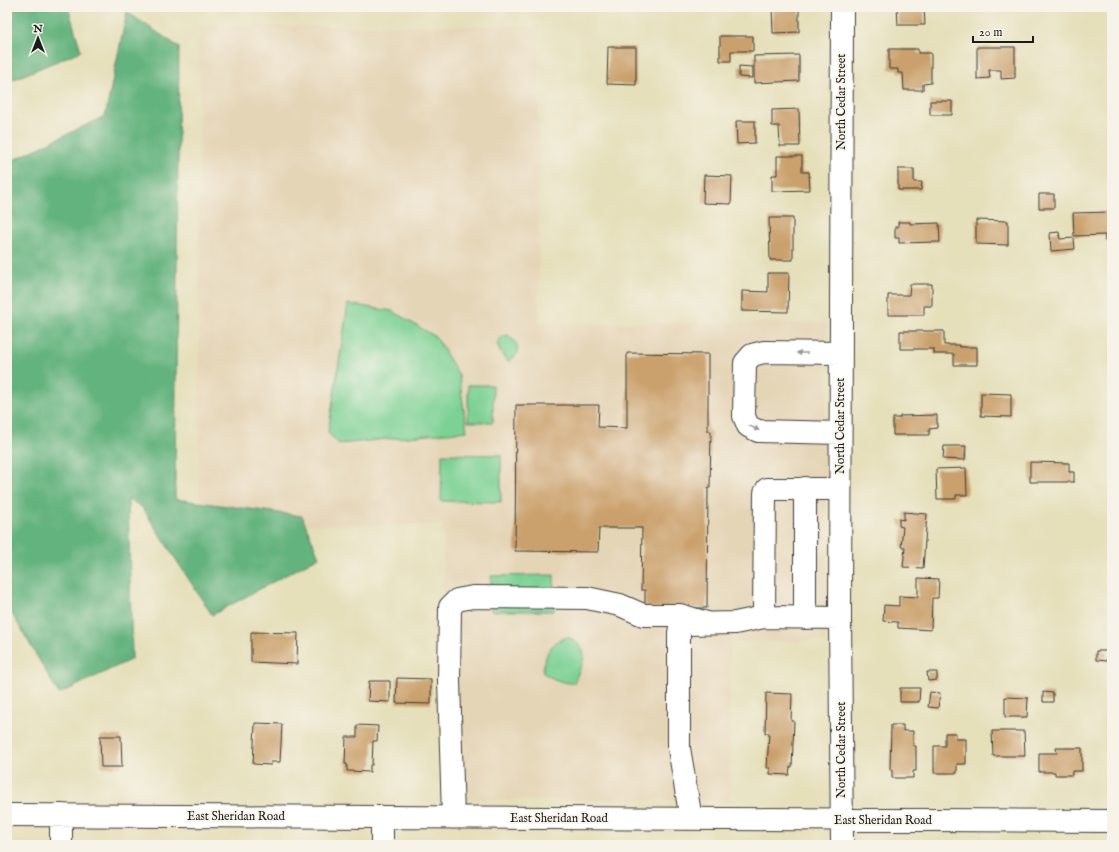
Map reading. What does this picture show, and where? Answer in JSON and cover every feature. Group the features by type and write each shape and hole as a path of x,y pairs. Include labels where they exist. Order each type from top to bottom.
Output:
{"street":[{"name":"North Cedar Street","path":"842,7 840,433 842,845"},
{"path":"840,433 758,431 748,426 744,416 745,363 752,356 764,352 841,353"},
{"path":"805,488 805,618"},
{"path":"764,616 766,489 840,489"},
{"path":"454,818 450,748 449,672 450,607 457,600 473,597 587,598 620,605 643,614 680,615 707,623"},
{"path":"691,819 679,748 680,627 687,624 735,623 764,616 840,618"},
{"name":"East Sheridan Road","path":"7,815 1112,821"},
{"path":"61,815 61,845"},
{"path":"382,817 382,845"}],"shaded area":[{"path":"199,26 538,26 539,323 826,323 826,641 730,642 730,800 443,800 443,525 199,525"}],"green space":[{"path":"7,7 68,7 81,51 7,82"},
{"path":"127,12 179,47 175,499 302,516 319,557 212,615 142,507 128,499 132,659 59,694 7,605 7,163 105,116"},
{"path":"348,304 392,311 436,337 459,375 467,431 339,444 328,433"},
{"path":"507,335 516,342 518,353 511,360 507,361 500,352 497,343 501,337"},
{"path":"468,385 493,385 493,422 468,422"},
{"path":"442,454 501,455 501,502 441,501"},
{"path":"554,575 554,611 491,611 491,576"},
{"path":"568,637 581,647 584,657 574,683 566,683 557,680 542,672 549,650 556,642"}],"building":[{"path":"772,7 799,7 799,32 773,33"},
{"path":"897,7 924,7 925,25 898,25"},
{"path":"720,36 753,36 753,51 731,51 731,61 720,61"},
{"path":"608,47 636,47 636,85 607,84"},
{"path":"977,47 1015,47 1015,78 1001,79 1001,70 989,70 990,78 977,79"},
{"path":"889,49 918,49 918,53 931,53 931,83 923,84 923,90 904,90 903,73 898,73 898,69 889,69"},
{"path":"799,55 799,81 754,83 754,56"},
{"path":"739,66 752,67 752,78 739,77"},
{"path":"930,101 952,101 952,115 930,115"},
{"path":"799,109 800,146 780,146 779,126 772,126 772,110"},
{"path":"736,121 755,121 755,143 737,144"},
{"path":"777,156 802,156 802,172 809,172 810,190 772,191 772,175 777,175"},
{"path":"898,169 914,169 914,182 922,182 921,190 898,190"},
{"path":"704,175 732,176 731,204 703,203"},
{"path":"1039,194 1054,194 1054,208 1039,208"},
{"path":"1112,212 1112,240 1105,241 1105,235 1074,236 1073,213"},
{"path":"769,218 793,218 793,260 770,260"},
{"path":"976,220 1008,221 1008,245 976,244"},
{"path":"898,222 910,222 910,224 939,223 940,242 899,243 899,238 895,238 895,227 898,227"},
{"path":"1059,232 1060,239 1074,238 1075,249 1051,251 1050,233"},
{"path":"768,273 789,273 788,312 742,311 742,291 768,292"},
{"path":"910,284 932,284 932,306 924,306 924,315 888,315 888,295 909,295"},
{"path":"900,331 944,331 944,345 977,347 977,365 954,365 954,354 934,354 934,349 900,349"},
{"path":"627,353 708,354 708,431 711,431 710,488 708,488 707,608 645,608 645,590 641,590 642,528 599,528 598,552 515,551 516,405 599,405 598,427 627,428"},
{"path":"981,393 1011,394 1011,417 981,416"},
{"path":"937,415 937,428 929,429 929,435 893,435 893,418 900,418 900,416"},
{"path":"944,446 966,446 965,460 943,459"},
{"path":"1030,462 1069,463 1069,472 1074,472 1074,482 1030,482"},
{"path":"966,468 967,495 956,495 956,499 937,499 936,469"},
{"path":"904,512 927,514 923,568 903,567 905,547 901,547 903,527 899,526 899,519 904,520"},
{"path":"918,578 939,579 938,598 932,598 931,630 898,628 898,622 883,621 884,605 899,606 899,596 918,597"},
{"path":"251,632 298,633 297,664 251,662"},
{"path":"1096,651 1107,651 1107,661 1096,660"},
{"path":"927,672 937,672 937,680 928,681"},
{"path":"397,678 431,679 431,704 396,703"},
{"path":"369,681 390,681 390,702 368,701"},
{"path":"900,688 920,688 919,702 900,702"},
{"path":"930,692 940,693 938,708 928,707"},
{"path":"1043,692 1053,693 1053,702 1043,702"},
{"path":"766,693 792,694 791,721 794,721 792,767 790,767 789,775 770,774 770,768 767,768 769,733 765,733"},
{"path":"1005,697 1028,698 1027,717 1005,717"},
{"path":"255,723 282,724 280,762 271,762 271,765 253,764"},
{"path":"357,725 378,726 377,741 373,741 372,765 370,765 370,772 347,771 347,764 345,764 346,737 357,737"},
{"path":"891,725 903,725 903,731 913,731 913,746 916,746 916,771 913,771 913,778 892,778 892,770 890,770"},
{"path":"992,731 1024,731 1025,756 993,756"},
{"path":"945,733 956,733 956,739 966,739 966,764 957,764 957,773 934,773 934,746 945,746"},
{"path":"100,736 121,736 122,767 101,767"},
{"path":"1056,748 1082,748 1082,771 1072,771 1072,775 1055,775 1055,772 1039,772 1039,753 1057,753"}]}
